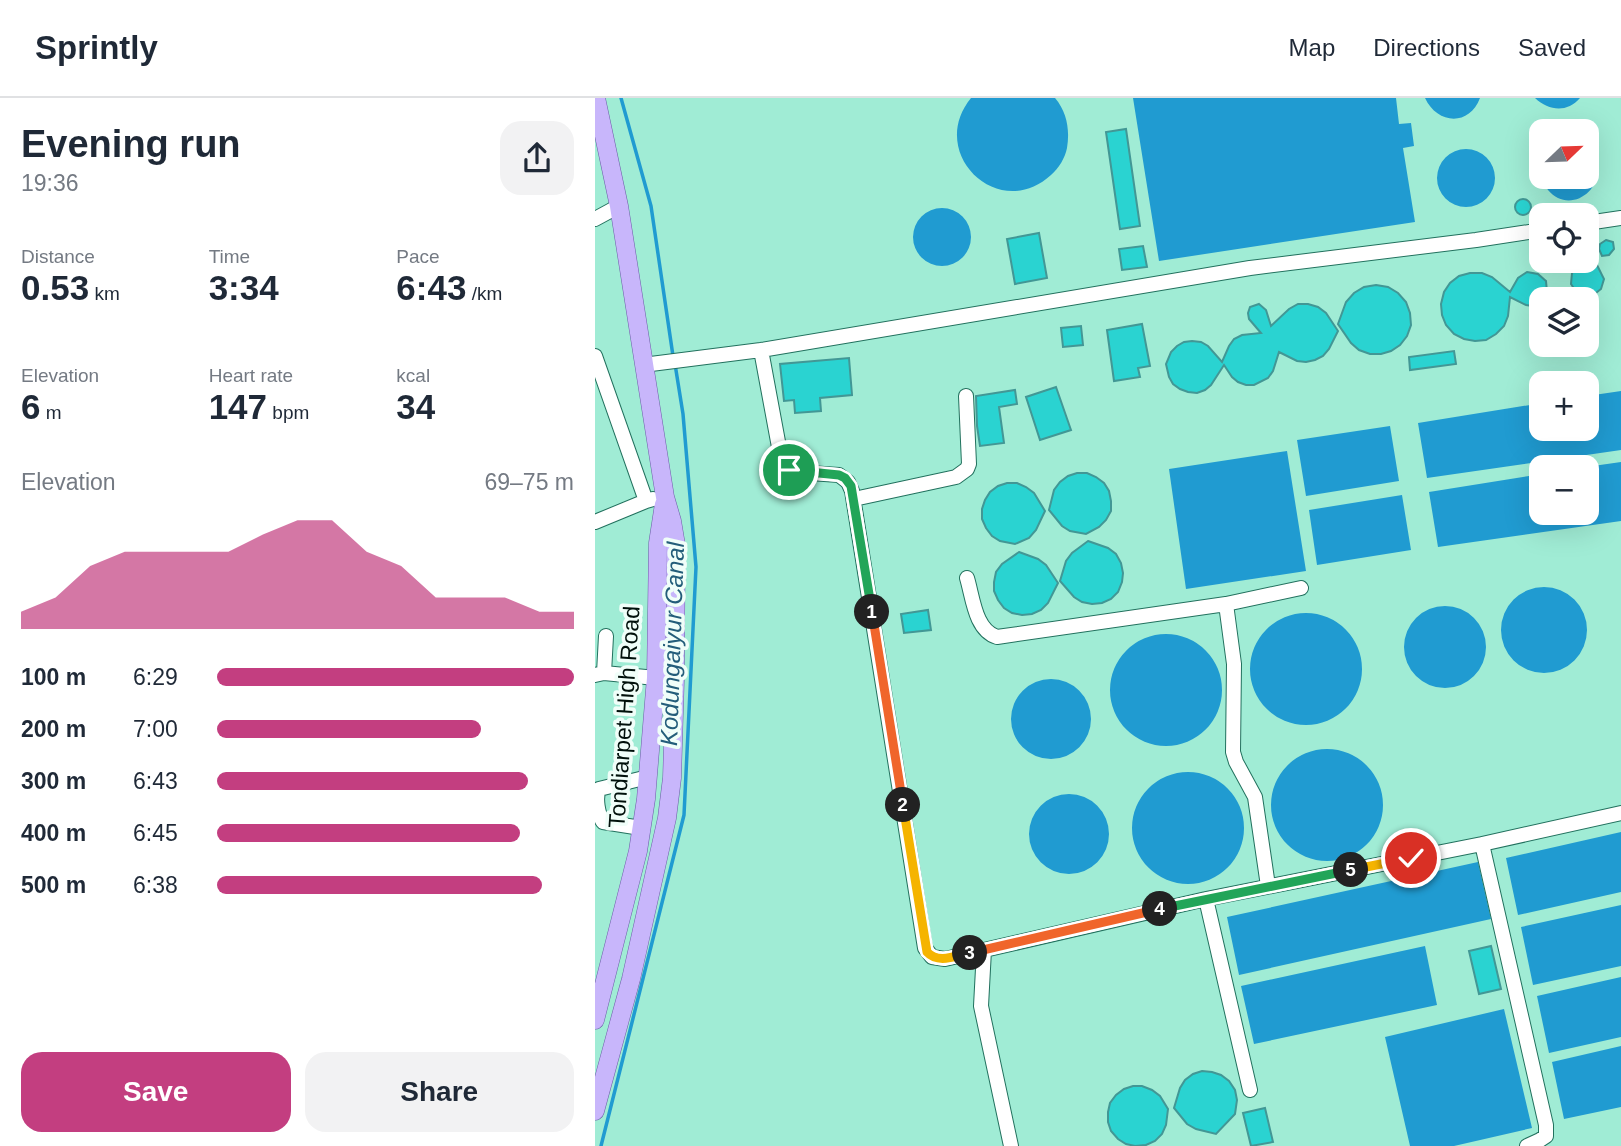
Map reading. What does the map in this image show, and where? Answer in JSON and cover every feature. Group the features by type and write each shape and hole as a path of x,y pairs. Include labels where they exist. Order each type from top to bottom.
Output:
{"main road":[{"name":"Tondiarpet High Road","path":"595,1111 631,979 669,804 675,680 676,545 665,497 619,206 596,104"},
{"name":"Tondiarpet High Road","path":"595,1020 638,851 648,777 656,678 658,544 665,497"}],"street":[{"path":"595,219 619,206"},
{"path":"1599,221 1621,218"},
{"path":"643,365 761,350 1250,268 1529,232"},
{"path":"761,350 781,458 785,465 795,472 839,475 851,486 925,948 929,955 946,959 1206,899 1482,844 1621,813"},
{"path":"595,356 646,501"},
{"path":"854,499 956,477 967,469 966,396"},
{"path":"595,522 646,501 665,497"},
{"path":"967,578 982,627 997,637 1226,604 1301,588"},
{"path":"1226,604 1234,664 1233,752 1255,797 1268,886"},
{"path":"607,636 599,674 656,678"},
{"path":"641,828 599,823 596,795 597,790 648,777"},
{"path":"1482,844 1547,1131 1546,1136 1527,1146"},
{"path":"1206,899 1250,1090"},
{"path":"984,950 981,1006 1011,1146"}],"water":[{"path":"971,98 1055,98 1065,115 1068,135 1066,152 1057,169 1031,188 1010,191 991,186 975,175 963,159 957,140 959,119"},
{"path":"1133,98 1396,98 1399,124 1411,123 1414,146 1403,148 1415,222 1159,261"},
{"path":"1425,98 1480,98 1468,114 1453,119 1437,113"},
{"path":"1535,98 1580,98 1564,108 1552,108"},
{"path":"1466,149 1477,151 1490,162 1495,178 1493,189 1482,202 1466,207 1455,205 1442,194 1437,178 1439,167 1450,154"},
{"path":"1590,189 1579,198 1569,200 1558,198 1548,190"},
{"path":"936,208 948,208 963,216 971,231 971,243 963,258 948,266 936,266 921,258 913,243 913,231 921,216"},
{"path":"1621,391 1621,450 1586,455 1529,455 1529,463 1427,478 1418,423 1529,405 1529,441 1599,441 1599,394"},
{"path":"1390,426 1399,481 1306,496 1297,440"},
{"path":"1287,451 1306,571 1186,589 1169,469"},
{"path":"1621,462 1621,521 1599,524 1599,465"},
{"path":"1529,476 1529,525 1593,525 1438,547 1429,492"},
{"path":"1402,495 1411,550 1317,565 1309,510"},
{"path":"1544,587 1568,594 1580,606 1587,630 1580,654 1568,666 1544,673 1520,666 1508,654 1501,630 1508,606 1520,594"},
{"path":"1445,606 1461,609 1474,618 1483,631 1486,647 1483,663 1474,676 1461,685 1445,688 1429,685 1416,676 1407,663 1404,647 1407,631 1416,618 1429,609"},
{"path":"1306,613 1328,617 1346,629 1358,647 1362,669 1358,691 1346,709 1328,721 1306,725 1284,721 1266,709 1254,691 1250,669 1254,647 1266,629 1284,617"},
{"path":"1166,634 1188,638 1206,650 1218,668 1222,690 1218,712 1206,730 1188,742 1166,746 1144,742 1126,730 1114,712 1110,690 1114,668 1126,650 1144,638"},
{"path":"1051,679 1066,682 1079,691 1088,704 1091,719 1088,734 1079,747 1066,756 1051,759 1036,756 1023,747 1014,734 1011,719 1014,704 1023,691 1036,682"},
{"path":"1327,749 1348,753 1367,765 1379,784 1383,805 1379,826 1367,845 1348,857 1327,861 1306,857 1287,845 1275,826 1271,805 1275,784 1287,765 1306,753"},
{"path":"1188,772 1210,776 1228,788 1240,806 1244,828 1240,850 1228,868 1210,880 1188,884 1166,880 1148,868 1136,850 1132,828 1136,806 1148,788 1166,776"},
{"path":"1069,794 1084,797 1097,806 1106,819 1109,834 1106,849 1097,862 1084,871 1069,874 1054,871 1041,862 1032,849 1029,834 1032,819 1041,806 1054,797"},
{"path":"1621,832 1621,892 1518,915 1506,858"},
{"path":"1478,862 1491,919 1239,975 1227,917"},
{"path":"1621,905 1621,966 1533,985 1521,927"},
{"path":"1425,946 1437,1005 1254,1044 1241,986"},
{"path":"1621,977 1621,1037 1549,1053 1537,996"},
{"path":"1504,1009 1532,1128 1454,1146 1410,1146 1385,1037"},
{"path":"1621,1046 1621,1107 1564,1119 1552,1062"}],"building":[{"path":"1126,129 1140,226 1120,229 1106,132"},
{"path":"1520,200 1528,202 1529,211 1526,214 1520,214 1516,210 1516,204"},
{"path":"1039,233 1047,278 1015,284 1007,239"},
{"path":"1606,240 1613,242 1614,249 1609,255 1602,256 1600,244"},
{"path":"1143,246 1147,267 1122,270 1119,249"},
{"path":"1599,269 1604,279 1599,291 1599,287 1573,287 1572,273 1599,273"},
{"path":"1527,272 1538,274 1546,281 1547,287 1529,287 1529,306 1510,297 1508,316 1504,326 1496,334 1486,340 1475,341 1454,334 1446,325 1441,304 1444,292 1459,276 1482,273 1492,277 1510,292 1518,278"},
{"path":"1364,287 1388,287 1406,302 1411,325 1400,345 1381,354 1370,354 1351,343 1338,324 1346,302 1354,293"},
{"path":"1259,304 1266,310 1271,326 1289,309 1298,304 1308,304 1326,313 1338,331 1329,349 1315,360 1297,361 1279,352 1268,378 1254,385 1238,382 1224,365 1211,385 1197,393 1180,389 1173,384 1166,364 1177,346 1184,342 1201,342 1222,362 1234,339 1242,335 1261,333 1249,319 1248,313 1250,307"},
{"path":"1142,324 1150,366 1138,368 1140,377 1114,381 1107,330"},
{"path":"1081,326 1083,345 1063,347 1061,328"},
{"path":"1454,351 1456,364 1410,370 1409,357"},
{"path":"849,358 852,395 820,398 821,411 795,413 794,400 784,401 780,364"},
{"path":"1056,387 1071,430 1040,440 1026,397"},
{"path":"1015,390 1017,404 999,407 1004,443 980,446 976,396"},
{"path":"1077,473 1087,473 1104,483 1111,501 1111,511 1106,520 1086,534 1070,531 1062,526 1049,510 1054,490 1060,482"},
{"path":"1007,483 1026,487 1034,493 1045,511 1029,538 1015,544 992,536 982,519 982,509 990,492"},
{"path":"1088,541 1108,548 1116,554 1121,563 1123,573 1118,592 1102,603 1082,602 1060,581 1066,561"},
{"path":"1019,552 1046,565 1058,583 1048,603 1032,614 1012,613 1004,608 994,591 996,572"},
{"path":"928,610 931,630 904,633 901,614"},
{"path":"1491,946 1501,989 1479,994 1469,951"},
{"path":"1202,1071 1221,1075 1235,1090 1235,1114 1216,1134 1187,1124 1174,1108 1185,1080"},
{"path":"1133,1086 1152,1090 1160,1096 1168,1109 1162,1134 1146,1145 1126,1144 1111,1131 1108,1122 1110,1103 1124,1089"},
{"path":"1265,1108 1273,1142 1251,1146 1243,1113"}],"waterway":[{"name":"Kodungaiyur Canal","path":"621,98 651,206 673,356"},
{"name":"Kodungaiyur Canal","path":"601,1146 684,815 696,567 683,414 675,364"}],"route":[{"path":"789,470 839,475 851,486 925,948 932,957 946,959 1206,899 1411,858"}]}
